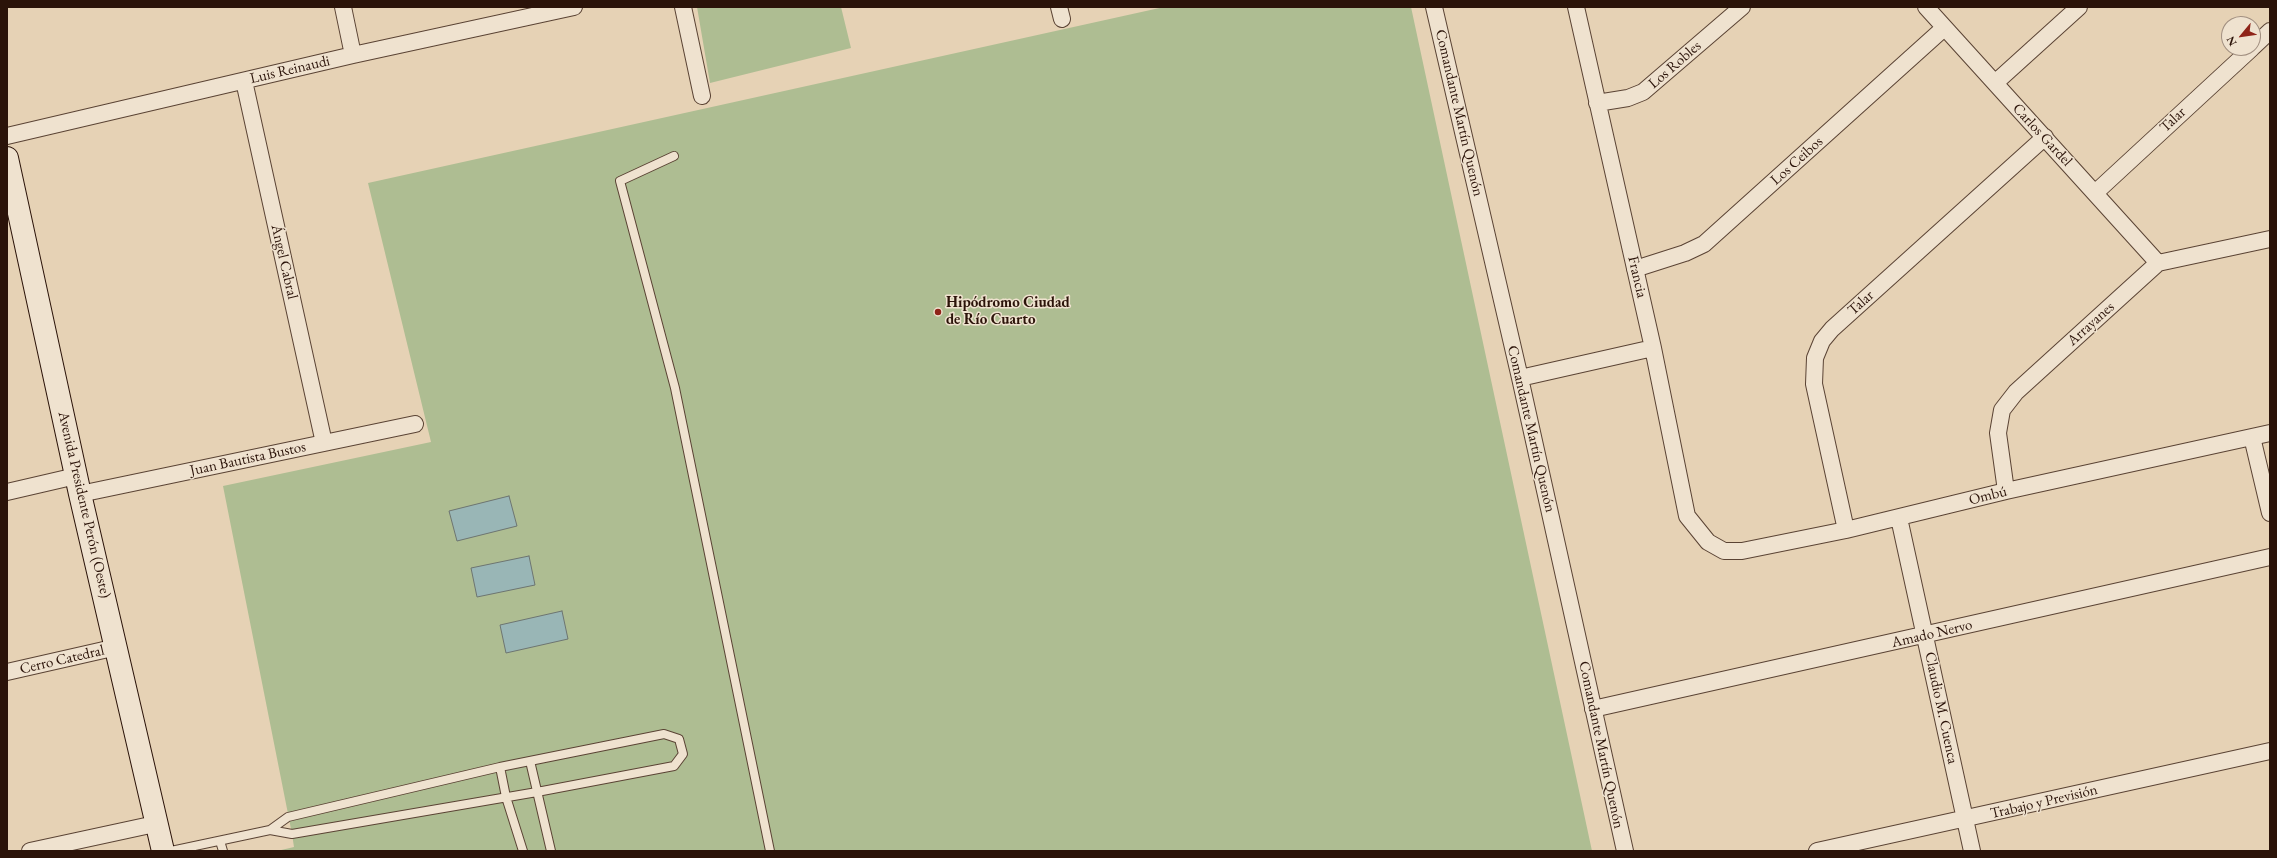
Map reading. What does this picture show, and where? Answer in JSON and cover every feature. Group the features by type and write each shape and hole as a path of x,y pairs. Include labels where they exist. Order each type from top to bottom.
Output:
{"main road":[{"name":"Avenida Presidente Perón (Oeste)","path":"7,158 78,485 117,647 155,824 163,851"}],"street":[{"path":"343,7 353,55"},
{"name":"Luis Reinaudi","path":"7,136 353,55 518,13 574,7"},
{"path":"683,7 702,96"},
{"name":"Comandante Martín Quenón","path":"1434,7 1520,378 1624,851"},
{"name":"Francia","path":"1576,7 1635,269 1687,516 1708,542"},
{"name":"Los Robles","path":"1597,103 1628,98 1643,92 1742,7"},
{"name":"Carlos Gardel","path":"1926,7 2158,263"},
{"path":"1995,83 2079,7"},
{"name":"Los Ceibos","path":"1635,269 1685,253 1704,244 1944,28"},
{"name":"Talar","path":"2261,39 2270,31"},
{"name":"Talar","path":"2095,193 2242,56"},
{"name":"Ángel Cabral","path":"244,81 324,443"},
{"name":"Talar","path":"1846,530 1814,384 1815,358 1822,341 1832,329 2045,137"},
{"path":"2158,263 2270,239"},
{"name":"Arrayanes","path":"2006,491 1998,433 2002,410 2016,392 2158,263"},
{"path":"1520,378 1652,348"},
{"name":"Juan Bautista Bustos","path":"7,492 78,485 324,443 415,424"},
{"name":"Ombú","path":"1708,542 1724,550 1742,551 1846,530 2006,491 2270,433"},
{"path":"2252,437 2270,513"},
{"name":"Claudio M. Cuenca","path":"1899,518 1972,851"},
{"name":"Amado Nervo","path":"1593,709 2270,558"},
{"name":"Cerro Catedral","path":"7,672 117,647"},
{"name":"Trabajo y Previsión","path":"1817,851 2270,751"},
{"path":"30,851 155,824"}],"lane":[{"path":"674,156 620,181 675,388 770,851"},
{"path":"170,851 193,849 220,841 270,830 292,834 537,792 674,766 683,754 679,739 664,734 500,767 288,817 270,830"},
{"path":"530,761 551,851"},
{"path":"500,767 506,797 523,851"},
{"path":"220,841 223,851"}],"green space":[{"path":"697,7 841,7 851,48 710,83"},
{"name":"Hipódromo Ciudad de Río Cuarto","path":"1164,7 1411,7 1592,851 277,851 294,847 223,486 431,442 368,183"}],"water":[{"path":"509,496 517,526 457,541 449,511"},
{"path":"529,556 535,585 477,597 471,568"},
{"path":"562,611 568,639 506,653 500,625"}],"place":[{"name":"Hipódromo Ciudad de Río Cuarto","path":"938,312"}]}
